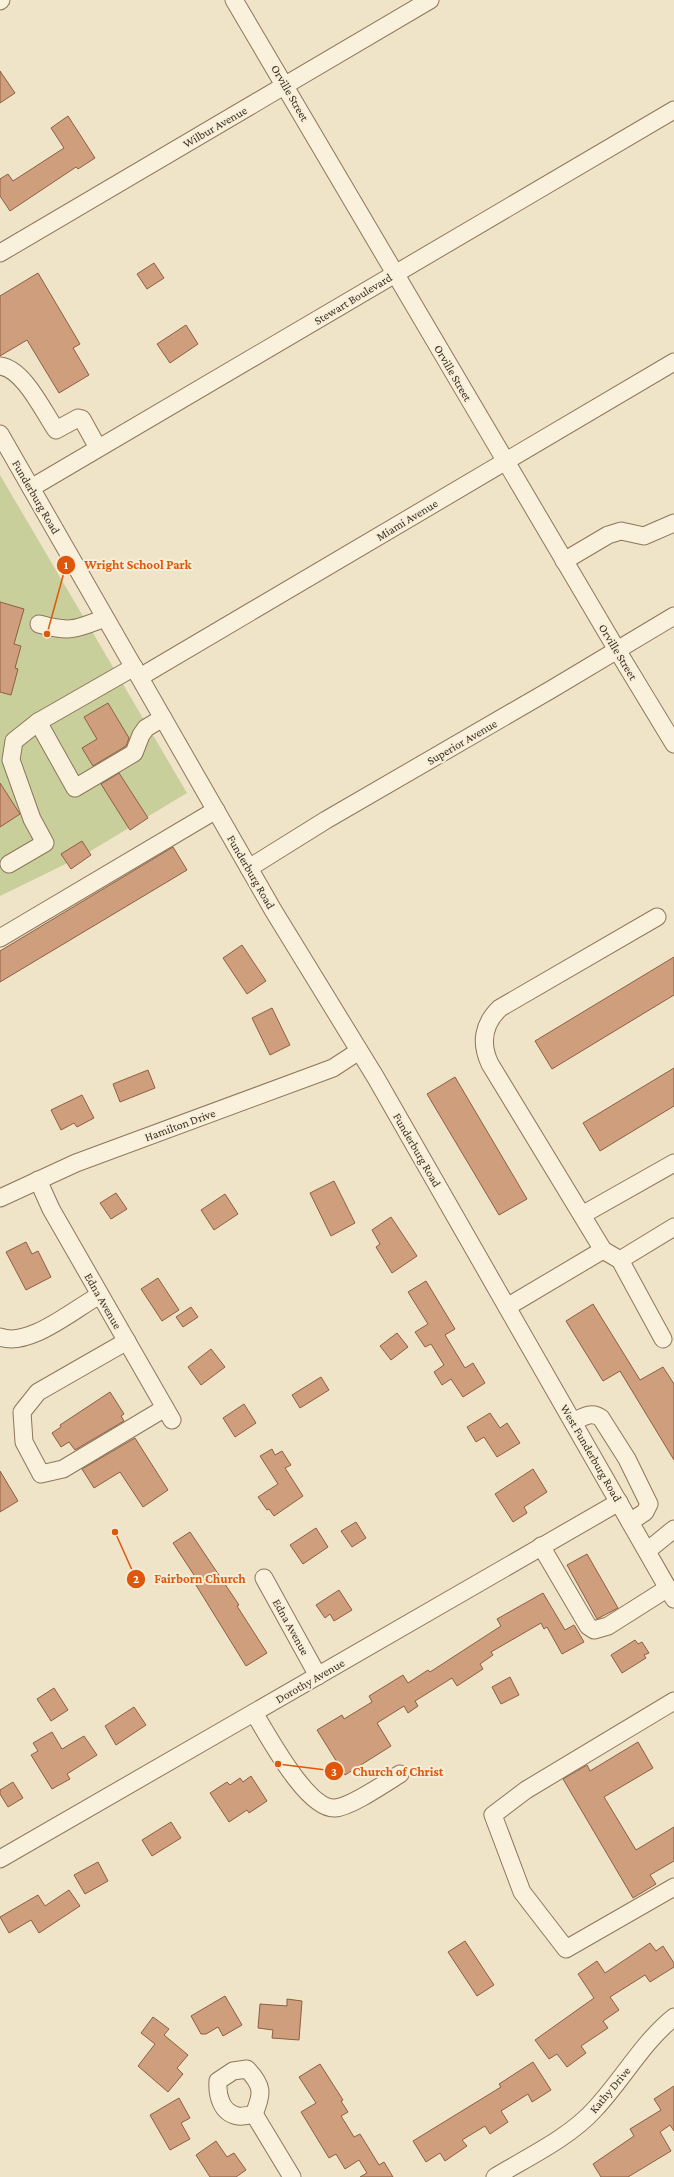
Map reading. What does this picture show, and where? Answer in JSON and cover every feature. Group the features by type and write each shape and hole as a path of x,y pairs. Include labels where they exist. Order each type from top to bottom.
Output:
{"street":[{"name":"Orville Street","path":"234,0 286,86 564,561 674,744"},
{"name":"Wilbur Avenue","path":"0,253 430,0"},
{"name":"Stewart Boulevard","path":"31,488 674,110"},
{"name":"Miami Avenue","path":"9,864 45,843 32,819 11,760 14,741 38,722 137,672 506,462 674,362"},
{"path":"0,366 13,370 21,376 56,430 78,418 82,420 98,448"},
{"name":"Funderburg Road","path":"0,434 249,868 359,1052 507,1307"},
{"path":"564,561 608,536 621,531 644,536 674,523"},
{"name":"Superior Avenue","path":"249,868 326,820 674,616"},
{"path":"39,624 58,629 73,630 105,618"},
{"path":"38,722 75,788 134,754 141,735 146,728 163,718"},
{"path":"0,938 216,810"},
{"path":"657,916 500,1008 486,1026 483,1038 485,1054 490,1064 603,1250 620,1260 663,1339"},
{"name":"Hamilton Drive","path":"0,1198 76,1163 333,1068 359,1052"},
{"path":"582,1215 674,1163"},
{"name":"Edna Avenue","path":"38,1180 51,1209 100,1295 127,1341 169,1414 62,1469 41,1474 24,1442 22,1412 38,1392 127,1341"},
{"path":"620,1260 674,1227"},
{"path":"507,1307 603,1250"},
{"path":"0,1337 19,1339 35,1334 100,1295"},
{"name":"West Funderburg Road","path":"507,1307 671,1594"},
{"path":"573,1422 589,1414 596,1414 608,1428 623,1453 649,1504 645,1512 630,1522"},
{"name":"Dorothy Avenue","path":"0,1859 618,1502"},
{"path":"647,1551 674,1529"},
{"path":"541,1546 588,1626 594,1630 608,1626 671,1594"},
{"name":"Edna Avenue","path":"264,1578 318,1676"},
{"path":"674,1701 526,1790 493,1815 522,1892 566,1949 674,1888"},
{"path":"254,1713 301,1786 317,1803 334,1808 349,1804 400,1774"},
{"name":"Kathy Drive","path":"495,2177 570,2131 594,2111 614,2088 651,2039 674,2017"},
{"path":"254,2114 292,2177"}],"green space":[{"path":"0,475 187,793 84,855 0,896"}],"building":[{"path":"0,71 15,93 0,103"},
{"path":"68,116 95,158 78,169 76,167 10,211 0,196 0,179 8,174 13,181 64,148 51,128"},
{"path":"154,263 164,278 147,289 137,274"},
{"path":"38,273 80,344 73,348 89,375 59,393 27,340 0,356 0,296"},
{"path":"186,325 198,344 170,363 157,344"},
{"path":"0,602 24,609 14,644 21,646 15,668 18,669 11,695 0,692"},
{"path":"108,703 129,738 126,746 93,766 82,748 97,739 84,717"},
{"path":"119,773 148,818 130,830 101,784"},
{"path":"0,783 20,814 0,827"},
{"path":"82,841 91,855 71,869 61,854"},
{"path":"173,847 187,870 0,982 0,951"},
{"path":"242,945 266,981 247,994 223,958"},
{"path":"674,957 674,995 552,1069 535,1041"},
{"path":"272,1008 290,1045 270,1055 252,1018"},
{"path":"674,1068 674,1106 600,1151 583,1123"},
{"path":"148,1070 155,1088 120,1102 113,1084"},
{"path":"455,1077 527,1199 499,1215 427,1094"},
{"path":"82,1095 94,1118 77,1127 74,1123 61,1130 51,1110"},
{"path":"334,1181 355,1223 331,1236 310,1193"},
{"path":"116,1193 127,1209 111,1219 100,1203"},
{"path":"225,1194 238,1214 214,1230 201,1210"},
{"path":"391,1217 417,1256 392,1273 376,1247 380,1244 372,1230"},
{"path":"26,1242 32,1254 38,1251 51,1277 26,1290 6,1252"},
{"path":"158,1278 179,1310 162,1321 141,1289"},
{"path":"426,1281 455,1329 445,1335 465,1368 473,1363 485,1383 463,1397 451,1379 442,1385 434,1372 444,1365 431,1344 425,1347 415,1332 428,1324 408,1292"},
{"path":"593,1304 640,1380 663,1367 674,1384 674,1460 620,1371 603,1381 566,1321"},
{"path":"191,1307 198,1317 183,1327 176,1317"},
{"path":"397,1333 408,1347 391,1360 380,1346"},
{"path":"211,1349 225,1367 201,1385 188,1367"},
{"path":"321,1377 329,1390 300,1408 292,1395"},
{"path":"110,1392 124,1414 121,1416 124,1421 75,1450 69,1442 61,1447 52,1433 61,1427 60,1425"},
{"path":"244,1404 256,1423 235,1437 223,1418"},
{"path":"490,1413 500,1428 507,1423 520,1443 497,1457 484,1437 476,1442 467,1427"},
{"path":"135,1438 168,1490 143,1507 120,1472 94,1488 82,1469"},
{"path":"272,1449 275,1455 282,1451 291,1465 285,1468 303,1496 274,1516 269,1509 267,1510 258,1497 278,1484 260,1456"},
{"path":"533,1469 547,1492 524,1507 527,1513 513,1522 495,1494"},
{"path":"0,1471 18,1501 0,1512"},
{"path":"356,1522 366,1538 352,1547 341,1531"},
{"path":"316,1528 328,1547 303,1564 290,1545"},
{"path":"190,1532 239,1605 237,1606 267,1653 246,1666 191,1577 194,1575 173,1543"},
{"path":"587,1554 618,1608 597,1619 567,1565"},
{"path":"339,1590 352,1610 334,1621 330,1614 325,1618 316,1605"},
{"path":"543,1593 565,1630 574,1625 584,1642 562,1654 547,1627 544,1629 541,1623 491,1652 493,1655 480,1664 483,1669 457,1686 452,1678 415,1701 418,1706 408,1713 404,1706 377,1723 391,1746 345,1775 317,1730 342,1715 344,1719 372,1702 369,1696 403,1675 408,1683 428,1670 430,1672 501,1626 497,1619"},
{"path":"635,1640 638,1644 642,1642 649,1653 644,1655 646,1658 622,1673 611,1655"},
{"path":"510,1677 519,1695 501,1704 492,1687"},
{"path":"54,1688 68,1710 51,1721 37,1699"},
{"path":"134,1707 146,1725 116,1745 105,1726"},
{"path":"52,1732 62,1749 84,1736 97,1755 67,1774 70,1779 52,1789 31,1755 38,1751 33,1743"},
{"path":"638,1742 653,1768 604,1797 636,1850 674,1827 674,1861 650,1875 656,1884 633,1898 563,1779 587,1765 590,1771"},
{"path":"251,1776 267,1801 249,1813 247,1810 229,1822 210,1793 227,1782 230,1785 240,1778 243,1782"},
{"path":"13,1782 23,1798 8,1807 0,1794 0,1790"},
{"path":"171,1822 181,1838 152,1856 142,1840"},
{"path":"98,1862 108,1881 85,1894 74,1875"},
{"path":"69,1890 80,1906 39,1933 31,1920 9,1933 0,1917 38,1895 45,1906"},
{"path":"465,1941 494,1985 477,1996 448,1952"},
{"path":"650,1943 656,1951 663,1946 674,1963 674,1967 650,1982 645,1975 610,1997 619,2010 603,2021 608,2028 581,2046 586,2053 567,2067 557,2054 549,2059 535,2040 594,1998 578,1974 597,1961 605,1973"},
{"path":"225,1996 242,2025 223,2036 218,2027 206,2034 201,2034 191,2016"},
{"path":"287,1999 302,2001 299,2040 272,2038 273,2030 258,2028 260,2004 287,2006"},
{"path":"153,2017 169,2029 164,2035 188,2055 177,2068 183,2074 168,2092 138,2066 155,2044 141,2033"},
{"path":"533,2062 551,2090 532,2102 528,2094 501,2111 508,2122 490,2134 485,2126 462,2140 467,2146 445,2161 440,2153 426,2162 413,2141 501,2087 499,2084"},
{"path":"320,2064 343,2100 341,2101 348,2112 341,2116 354,2137 360,2134 379,2165 384,2162 393,2177 360,2177 367,2173 359,2160 345,2169 336,2154 329,2158 301,2112 316,2103 299,2077"},
{"path":"674,2086 674,2131 670,2125 660,2132 671,2151 628,2177 601,2177 593,2164 634,2136 630,2129 661,2110 654,2099"},
{"path":"179,2098 190,2118 181,2123 190,2139 170,2150 150,2115"},
{"path":"216,2141 227,2157 234,2153 246,2170 236,2177 210,2177 196,2155"}],"place":[{"name":"Wright School Park","path":"47,634"},
{"name":"Fairborn Church","path":"115,1532"},
{"name":"Church of Christ","path":"278,1764"}]}
